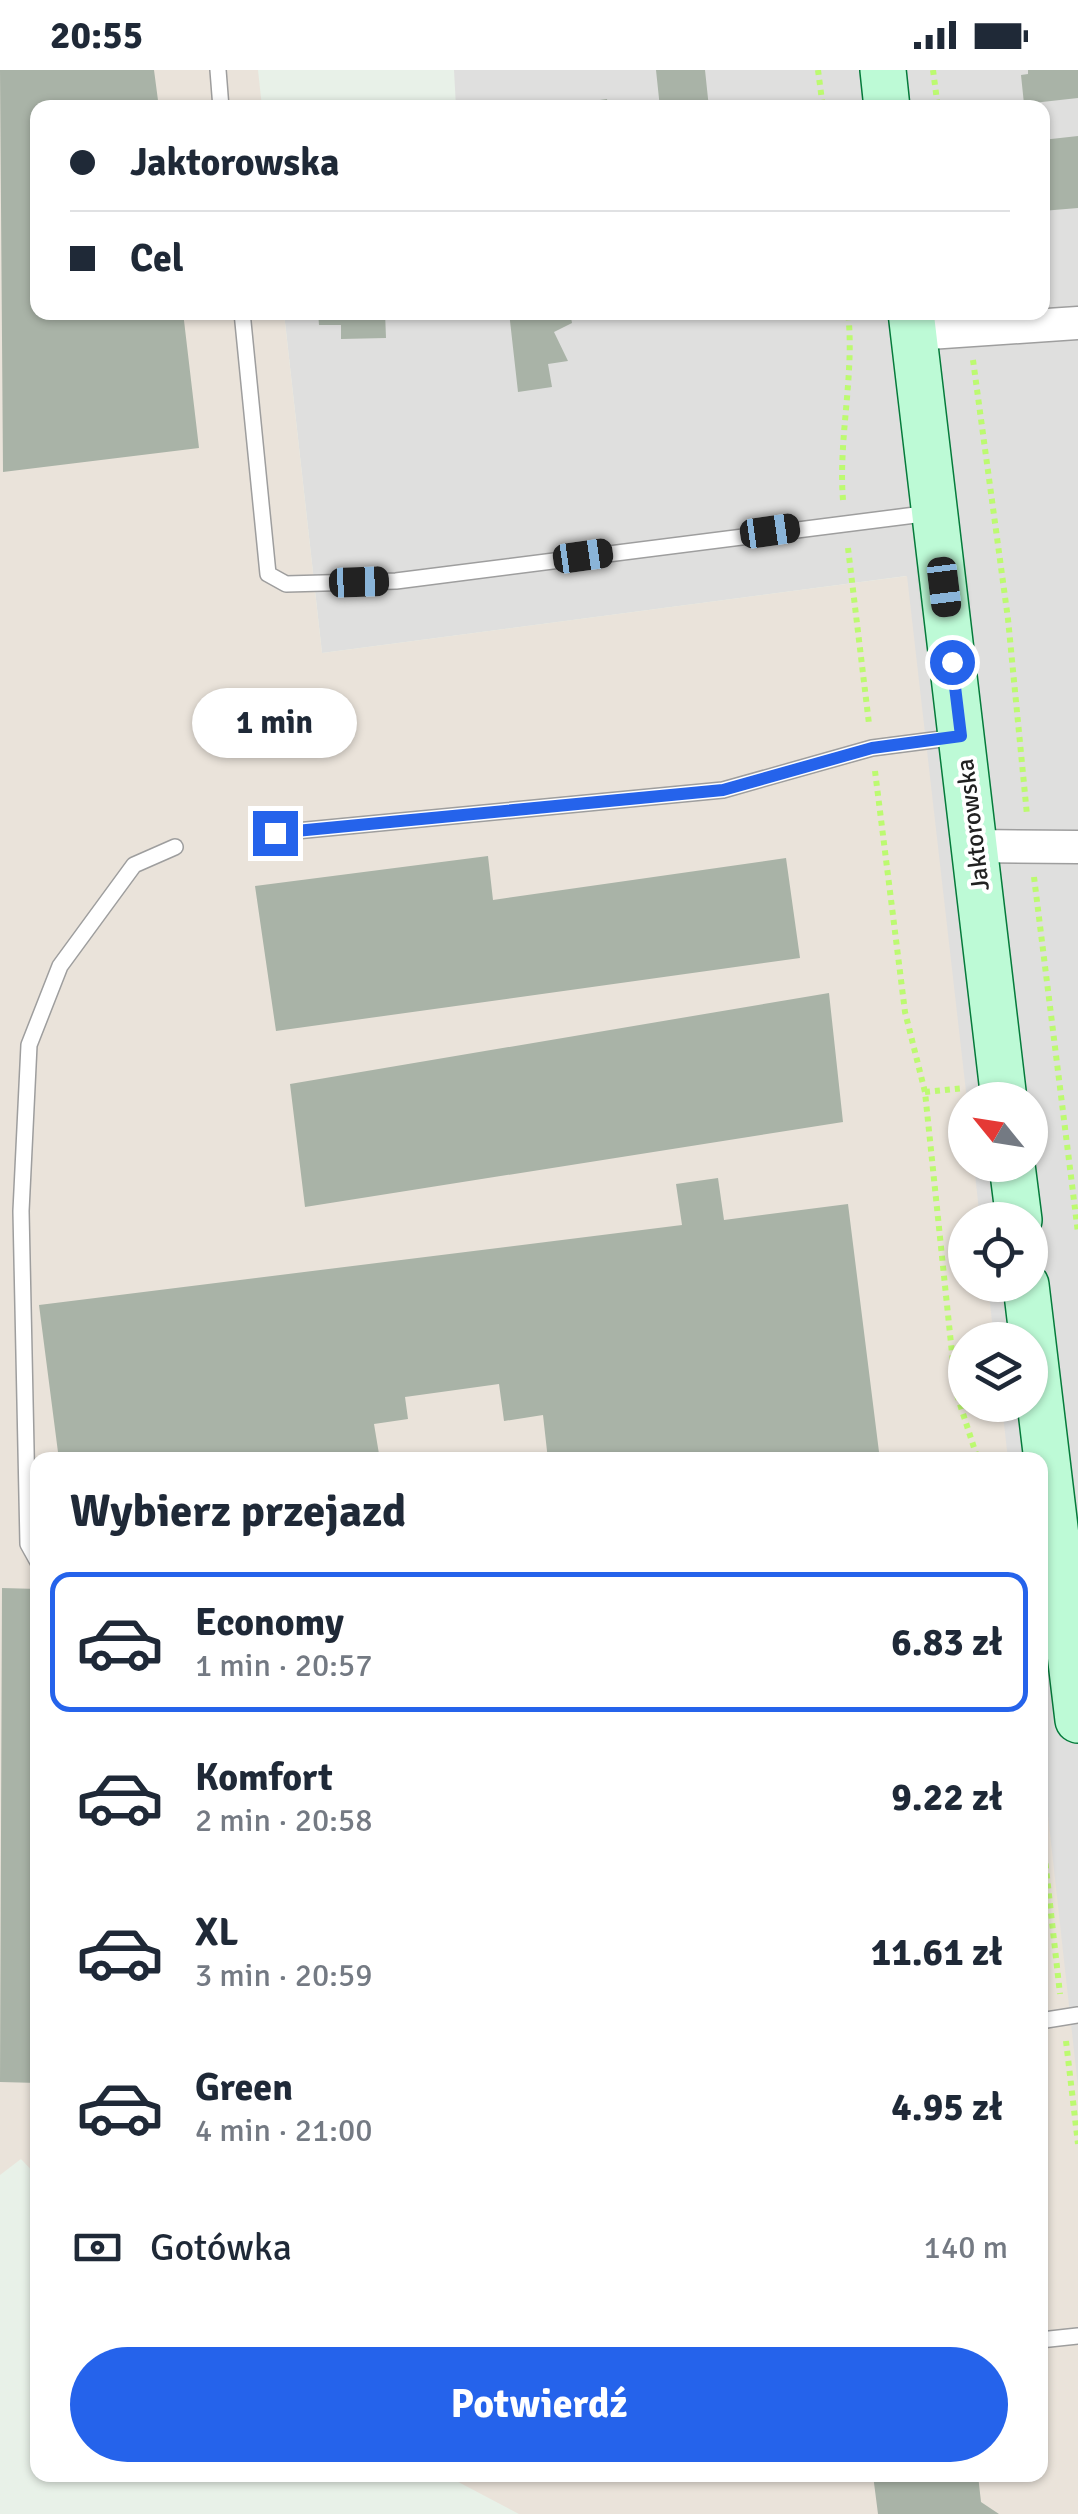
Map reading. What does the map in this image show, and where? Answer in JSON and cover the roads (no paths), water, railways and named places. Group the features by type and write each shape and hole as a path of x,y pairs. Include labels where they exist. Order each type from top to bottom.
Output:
{"main road":[{"path":"883,70 886,100"},
{"name":"Jaktorowska","path":"912,324 1002,1082"},
{"path":"1028,1302 1046,1452"},
{"path":"1048,1469 1078,1720"}],"street":[{"path":"912,324 969,329 1078,323"},
{"path":"974,846 1078,847"}],"lane":[{"path":"218,70 221,100"},
{"path":"243,320 268,574 286,584 396,581 935,512"},
{"path":"275,833 723,790 872,748 961,736"},
{"path":"30,1548 21,1211 29,1045 60,966 134,864 175,847"},
{"path":"1048,2339 1078,2336"}]}
